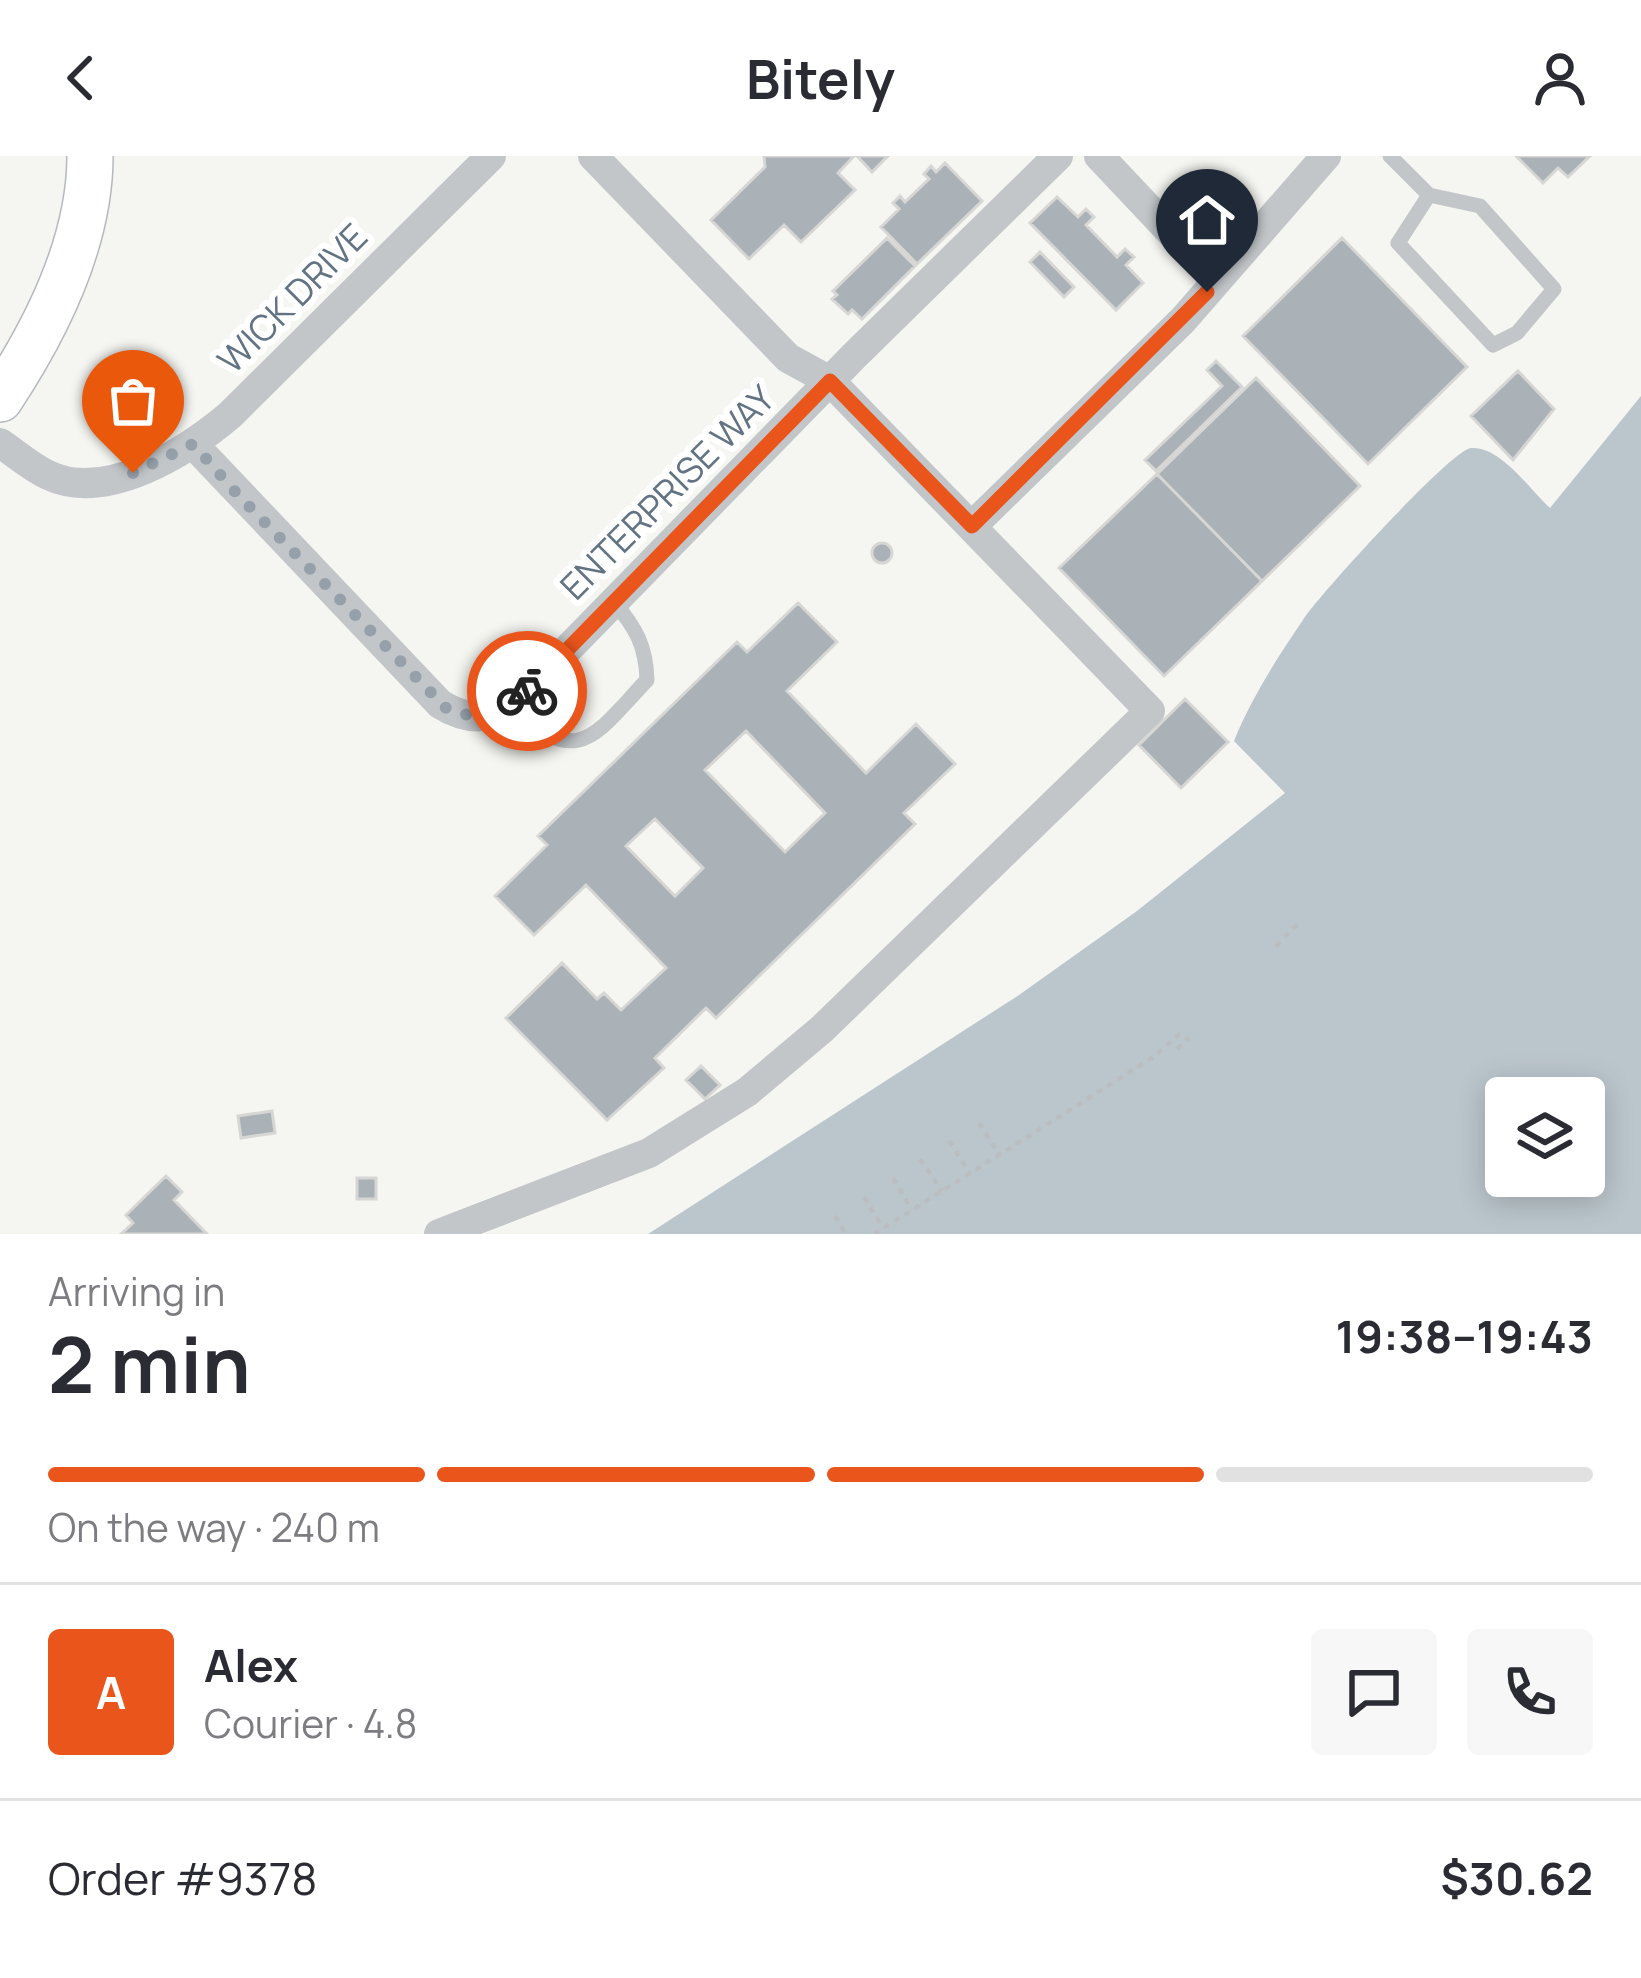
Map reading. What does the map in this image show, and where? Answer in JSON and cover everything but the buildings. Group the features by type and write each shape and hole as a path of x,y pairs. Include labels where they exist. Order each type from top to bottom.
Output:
{"street":[{"path":"0,398 30,350 64,276 82,220 91,156"},
{"name":"WICK DRIVE","path":"0,443 49,476 82,482 133,473 193,444 230,416 491,156"},
{"path":"439,1234 634,1160 734,1101 834,1018 1150,711 830,381 788,358 593,156"},
{"name":"ENTERPRISE WAY","path":"509,707 1058,156"},
{"path":"1099,156 1217,281"},
{"path":"972,526 1183,320 1326,156"},
{"path":"193,444 440,704 471,717 491,716 509,707"}],"lane":[{"path":"1390,156 1429,195 1480,206 1554,289 1517,333 1493,345 1398,243 1429,195"},
{"path":"509,707 537,732 567,743 593,737 647,680 646,651 634,626 614,602"}],"path":[{"path":"1276,946 1298,924"},
{"path":"874,1234 1152,1058 1183,1031"},
{"path":"1177,1049 1189,1038"},
{"path":"979,1123 999,1154"},
{"path":"950,1142 970,1173"},
{"path":"920,1159 941,1191"},
{"path":"893,1178 912,1210"},
{"path":"864,1197 884,1228"},
{"path":"835,1216 846,1234"}],"shaded area":[{"path":"1641,396 1641,1234 648,1234 1019,995 1137,911 1285,793 1234,741 1274,664 1314,606 1386,525 1459,455 1471,448 1482,449 1514,470 1550,508"}],"way so far":[{"path":"133,473 193,444 447,709 463,716 491,716 527,691"}],"route":[{"path":"527,691 830,381 972,526 1207,292"}]}
